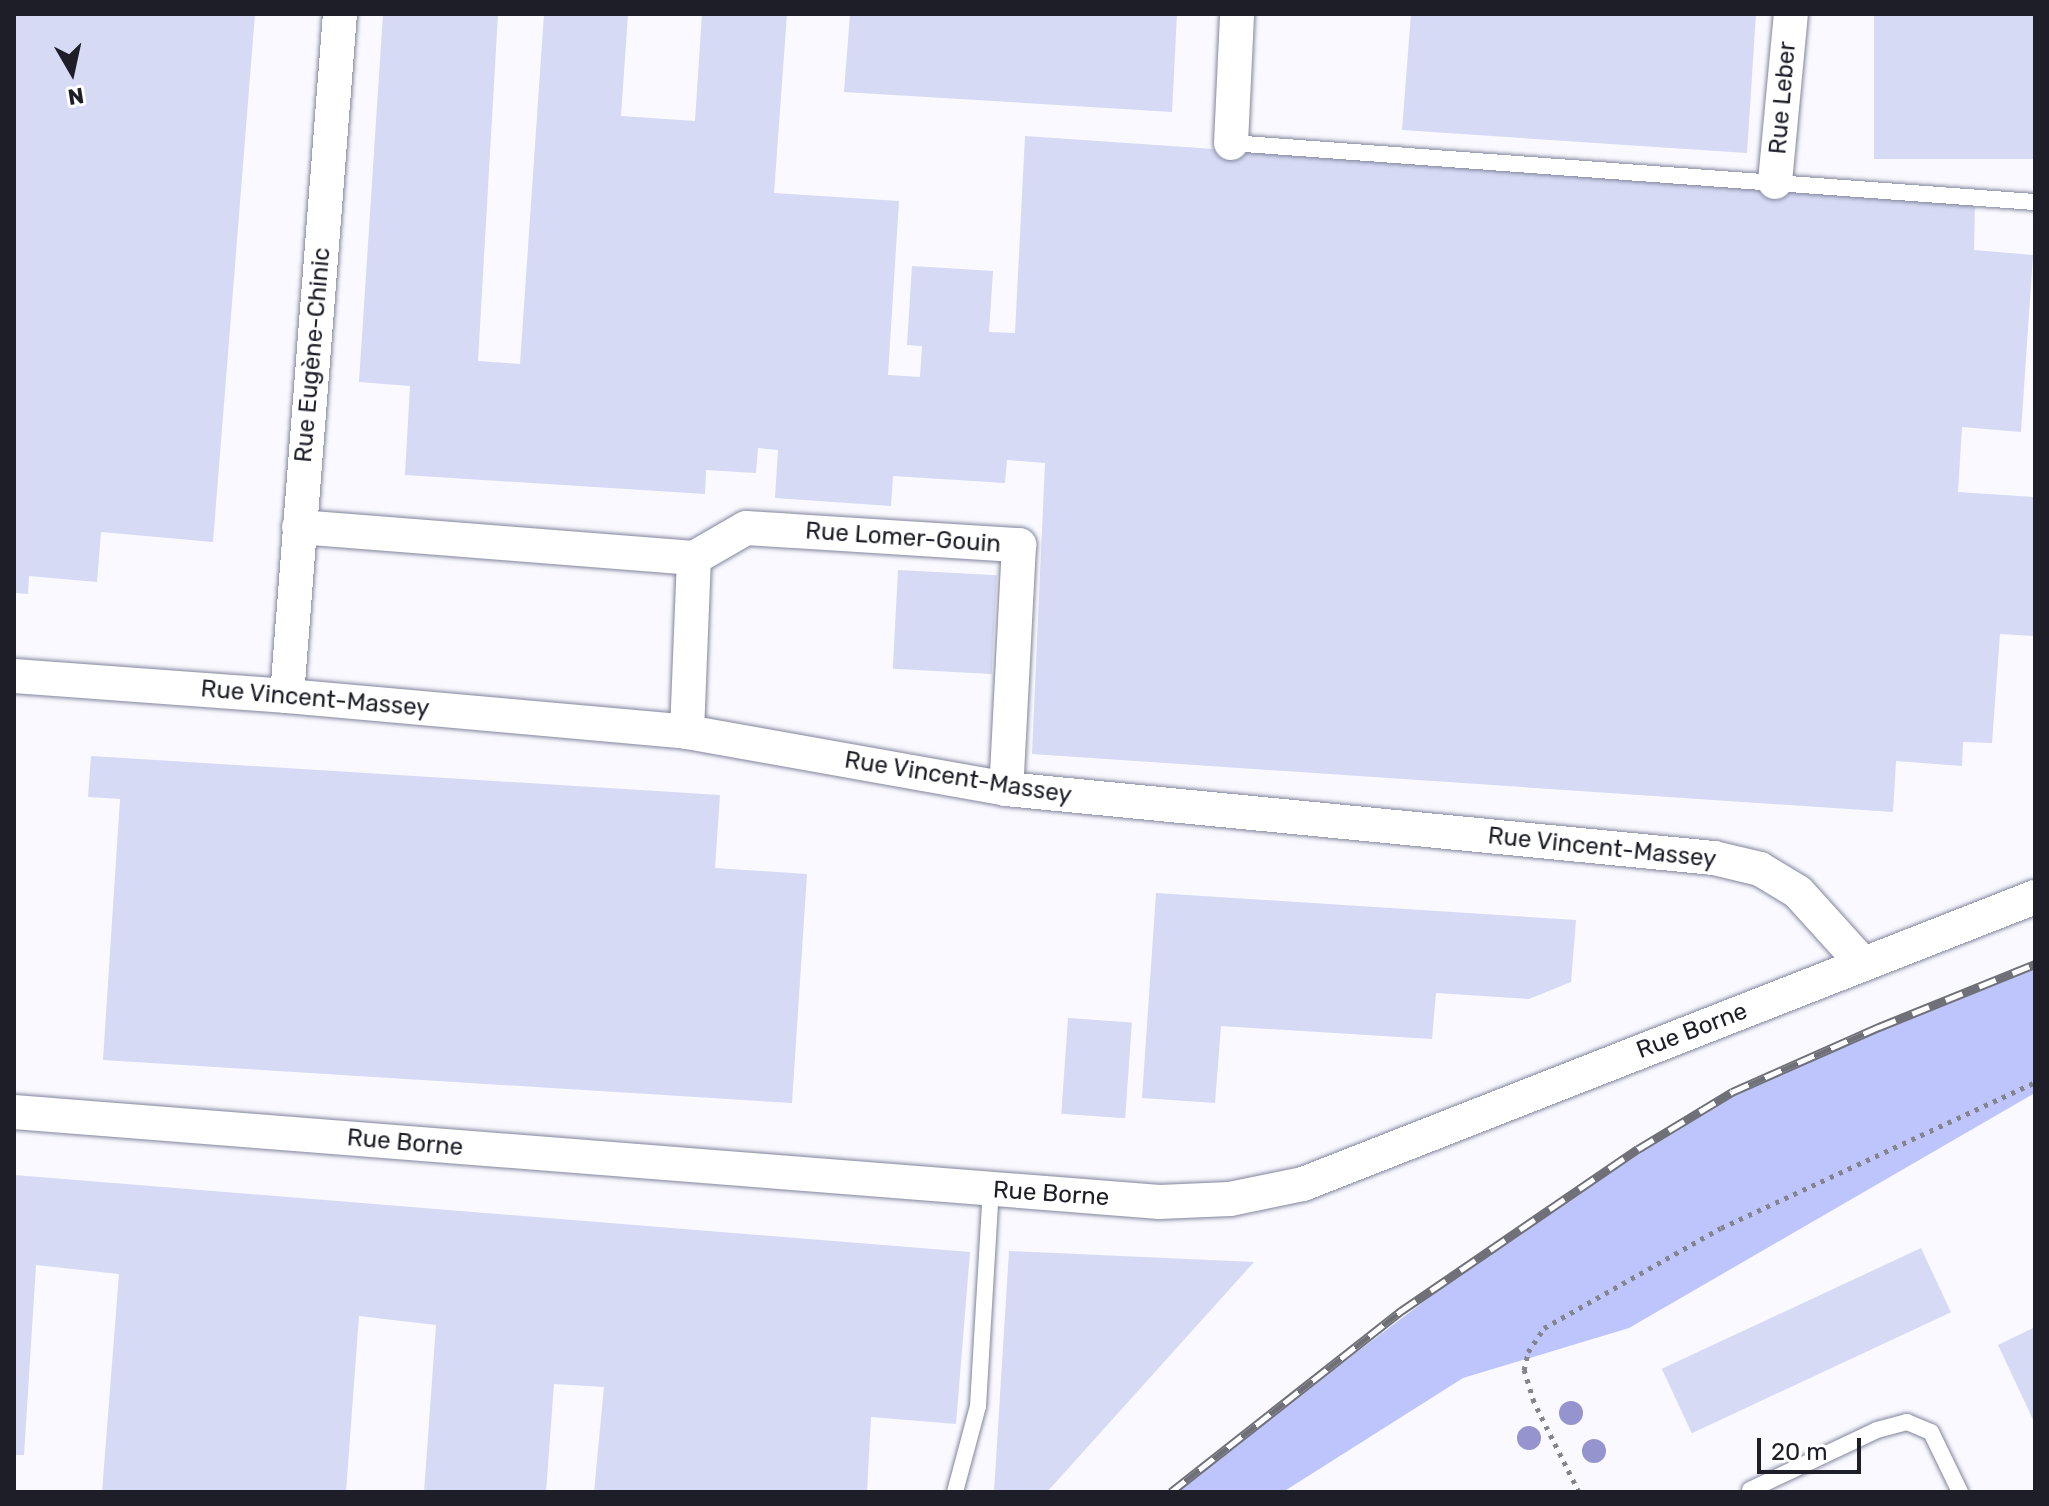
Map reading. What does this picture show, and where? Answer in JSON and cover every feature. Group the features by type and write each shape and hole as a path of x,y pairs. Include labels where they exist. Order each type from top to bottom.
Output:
{"street":[{"name":"Rue Eugène-Chinic","path":"287,696 340,14"},
{"path":"1231,143 1237,14"},
{"name":"Rue Leber","path":"1775,182 1791,14"},
{"path":"299,527 694,558 687,732"},
{"name":"Rue Lomer-Gouin","path":"694,558 746,528 1019,545 1006,789"},
{"name":"Rue Vincent-Massey","path":"14,676 287,696 687,732 1006,789 1714,858 1760,869 1798,892 1827,919 1863,964"},
{"name":"Rue Borne","path":"14,1112 1159,1202 1230,1199 1303,1184 2035,897"}],"lane":[{"path":"1231,143 2035,202"},
{"path":"955,1492 978,1406 991,1189"},
{"path":"1750,1490 1877,1430 1907,1422 1931,1432 1960,1492"}],"path":[{"path":"1579,1492 1534,1402 1524,1370 1528,1352 1544,1328 1721,1228 2035,1082"}],"shaded area":[{"path":"2035,964 2035,1093 1629,1328 1463,1378 1283,1492 1171,1492 1536,1217 1638,1149 1732,1092 1879,1027"}],"building":[{"path":"14,14 255,14 213,542 101,532 97,582 29,576 28,594 14,593"},
{"path":"383,14 498,14 478,361 520,364 544,14 628,14 621,116 695,121 702,14 787,14 774,193 899,201 888,375 920,377 922,346 907,345 912,266 993,271 989,332 1015,333 1025,136 1975,201 1974,250 2033,255 2021,432 1962,427 1958,492 2035,497 2035,636 2000,634 1992,743 1963,742 1962,766 1896,761 1893,812 1032,754 1045,463 1007,460 1005,483 893,476 891,506 775,498 778,450 758,448 756,473 706,470 705,494 405,475 410,386 359,382"},
{"path":"850,14 1177,14 1172,112 844,92"},
{"path":"1411,14 1756,14 1747,153 1402,130"},
{"path":"1874,14 2035,14 2035,159 1874,159"},
{"path":"898,570 997,575 992,674 893,669"},
{"path":"91,756 720,795 715,868 807,874 792,1103 103,1060 120,799 88,797"},
{"path":"1156,893 1576,920 1571,982 1529,999 1436,993 1432,1039 1221,1026 1215,1103 1142,1098"},
{"path":"1068,1018 1132,1022 1125,1118 1061,1114"},
{"path":"14,1175 970,1252 956,1424 871,1417 867,1492 594,1492 604,1387 554,1384 546,1492 424,1492 436,1325 359,1316 346,1492 102,1492 119,1274 36,1265 24,1455 14,1455"},
{"path":"1921,1248 1951,1312 1692,1433 1662,1369"},
{"path":"1009,1251 1254,1262 1047,1492 994,1492"},
{"path":"2035,1327 2035,1424 1998,1345"}],"railway":[{"path":"1171,1492 1401,1311 1638,1149 1732,1092 1879,1027 2035,964"}]}
